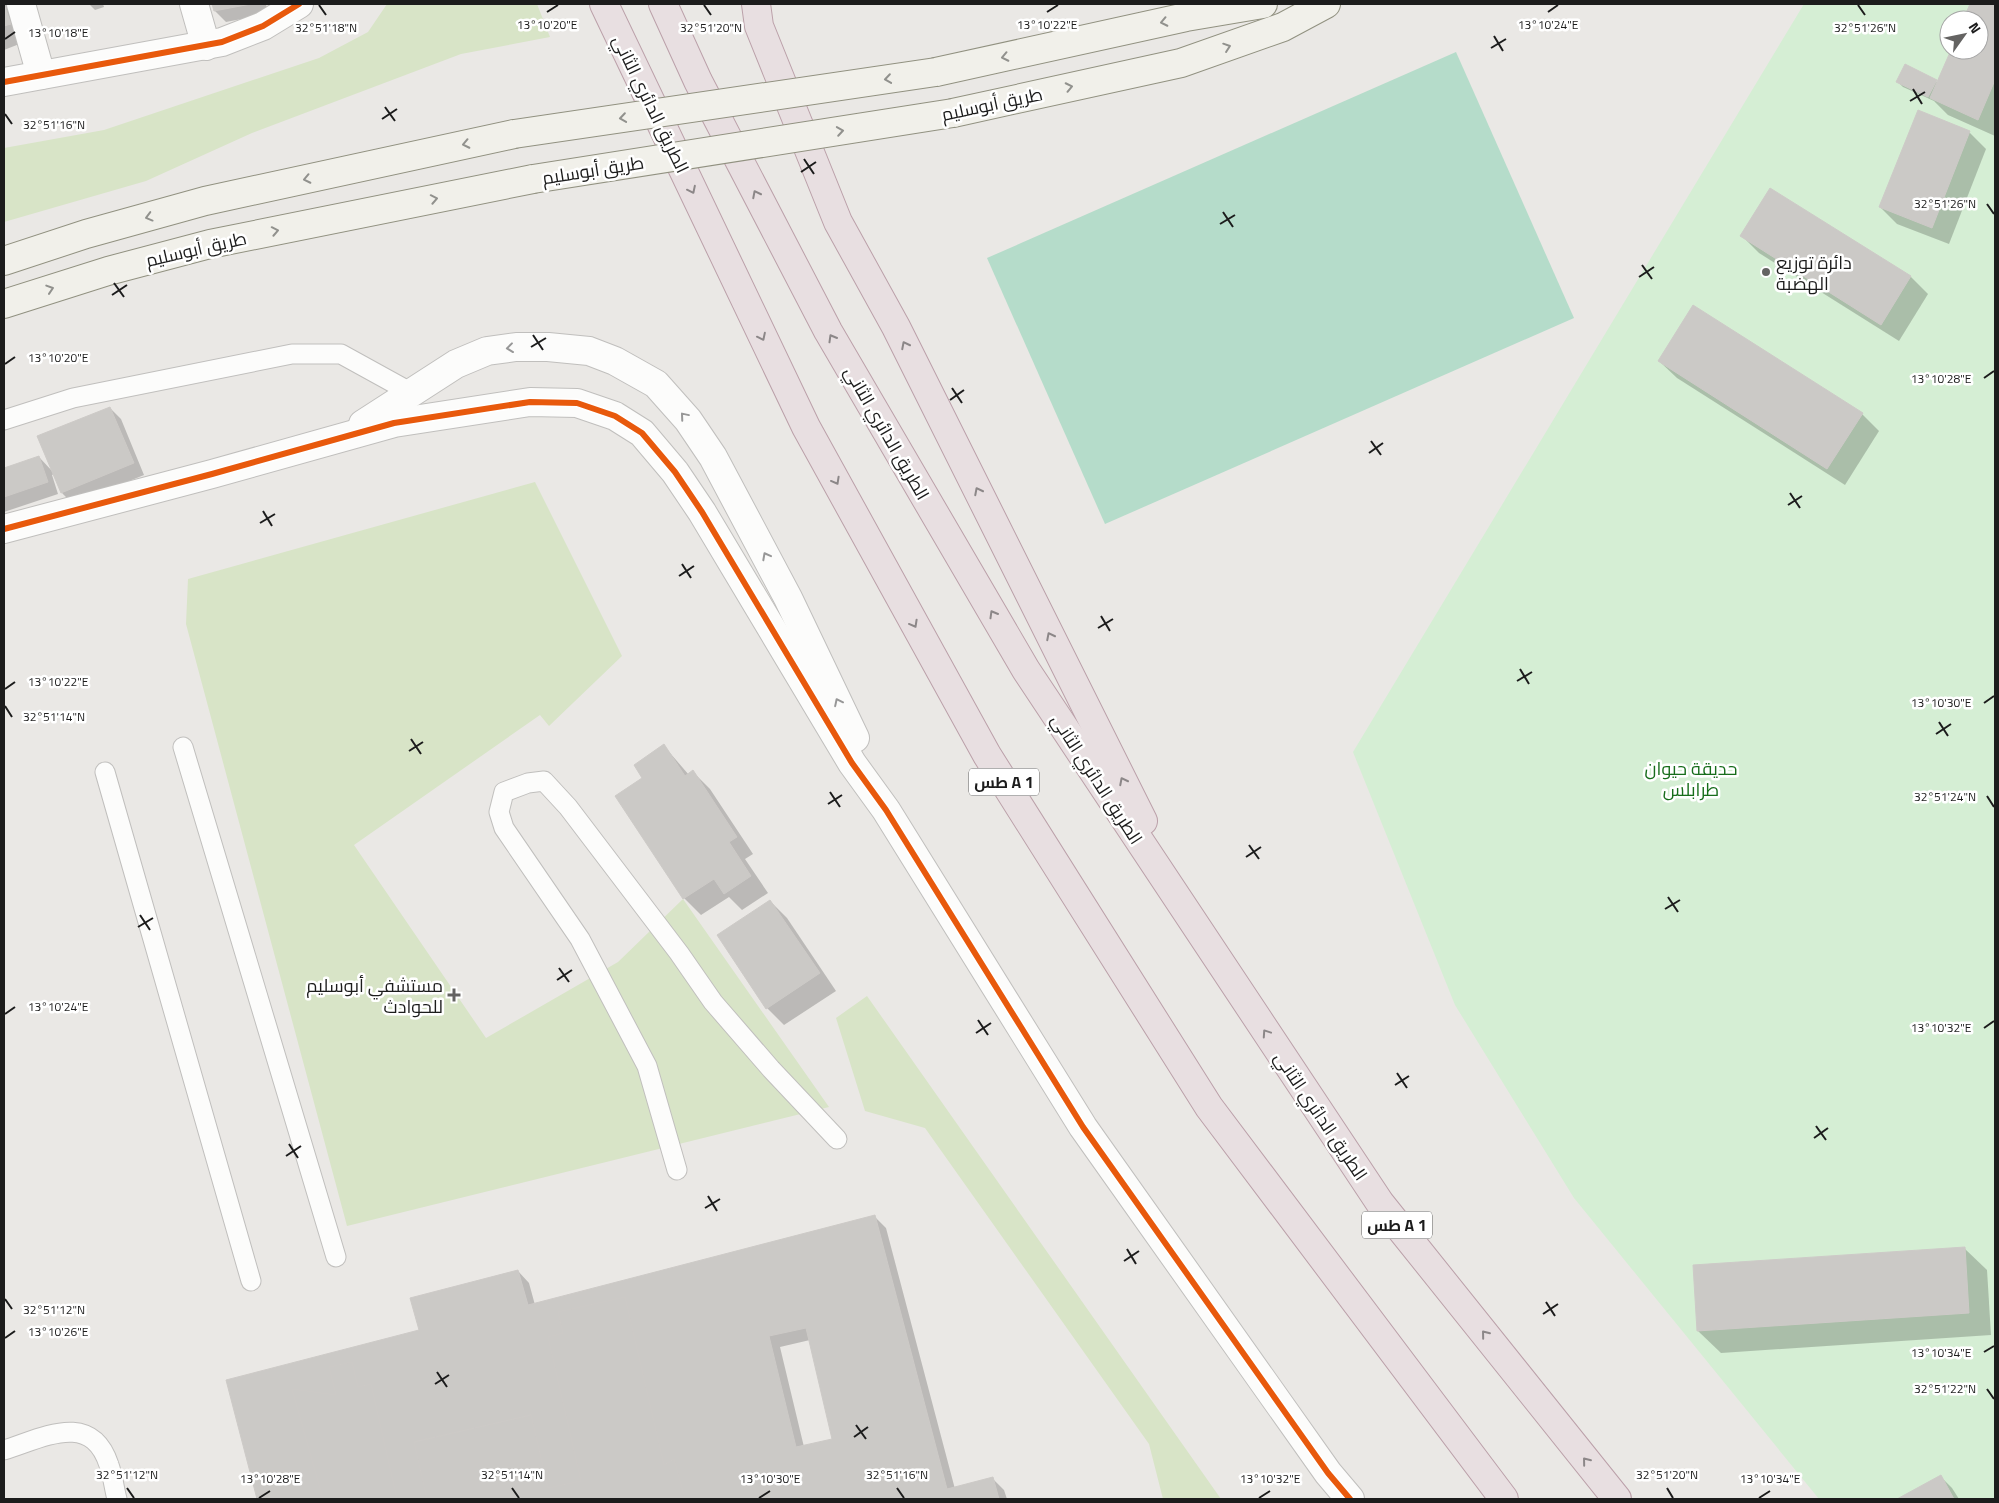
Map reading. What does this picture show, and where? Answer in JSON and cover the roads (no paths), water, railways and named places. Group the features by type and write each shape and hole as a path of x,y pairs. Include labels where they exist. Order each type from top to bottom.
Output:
{"highway":[{"name":"الطريق الدائري الثاني","path":"604,4 806,427 987,755 1209,1107 1504,1499"},
{"name":"الطريق الدائري الثاني","path":"663,4 698,81 828,332 1026,670 1380,1203 1617,1499"},
{"path":"756,4 759,26 838,222 896,327 1200,934"}],"main road":[{"path":"4,261 86,234 205,201 514,134 936,72 1186,17 1263,4"},
{"name":"طريق أبوسليم","path":"4,304 108,271 210,244 532,179 953,113 1181,63 1284,27 1326,4"}],"street":[{"path":"21,4 41,75"},
{"path":"194,4 206,46"},
{"path":"4,82 206,46 263,26 299,4"},
{"path":"342,438 410,392 456,364 487,350 548,346 589,350 615,361 656,384 688,420 712,457 774,571 854,734 886,810"},
{"path":"4,529 394,423 530,402 578,403 615,416 642,434 675,472 702,512 852,763 886,810 1083,1127 1328,1474 1350,1499"}],"lane":[{"path":"4,420 73,398 292,354 341,354 410,392"},
{"path":"182,747 336,1257"},
{"path":"105,772 251,1282"},
{"path":"677,1170 647,1066 580,939 504,828 499,812 504,792 528,783 544,780 574,815 679,953 713,1002 771,1069 837,1139"},
{"path":"4,1450 70,1430 85,1433 98,1445 109,1464 117,1499"}],"place":[{"name":"دائرة توزيع الهضبة","path":"1766,272"},
{"name":"مستشفي أبوسليم للحوادث","path":"454,995"}],"park label":[{"name":"حديقة حيوان طرابلس","path":"1691,778"}]}
